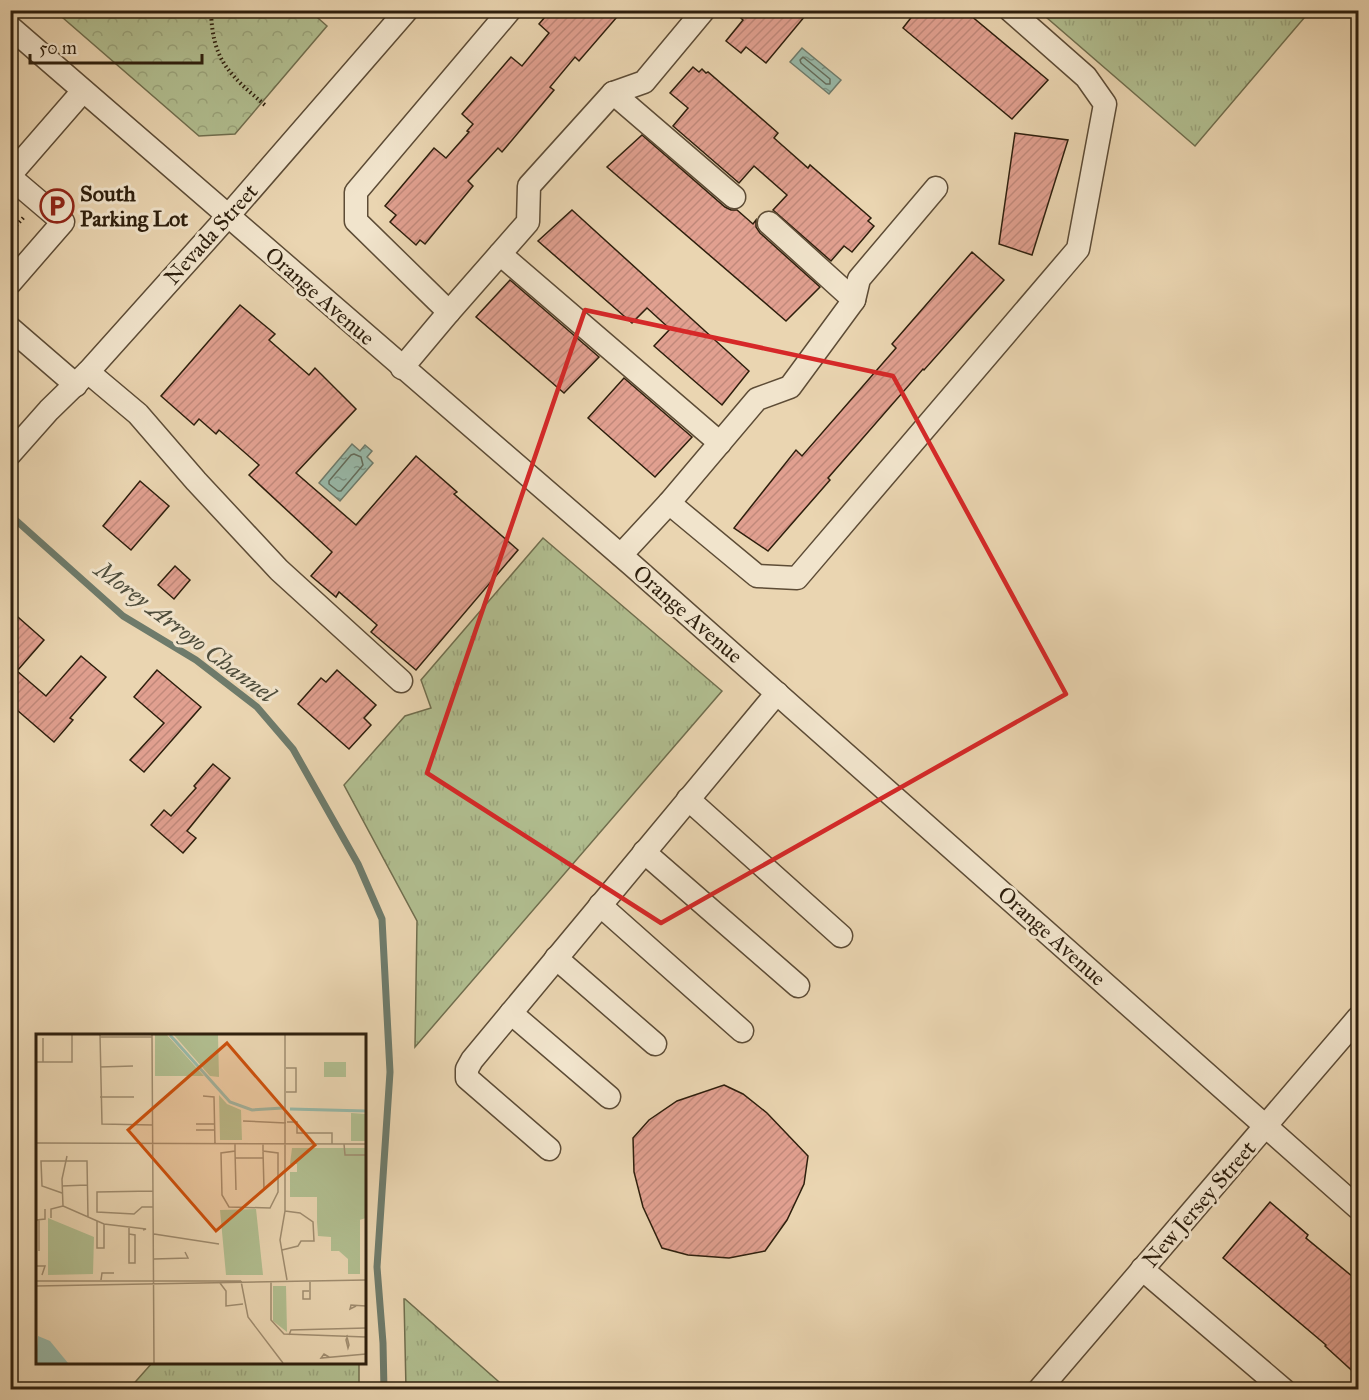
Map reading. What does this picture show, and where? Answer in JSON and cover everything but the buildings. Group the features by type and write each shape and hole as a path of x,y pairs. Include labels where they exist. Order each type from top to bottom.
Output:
{"street":[{"name":"Nevada Street","path":"10,454 49,410 82,379 228,216 407,10"},
{"path":"449,312 356,221 356,192 510,10"},
{"path":"402,368 528,222 529,186 613,93 644,82 704,10"},
{"path":"669,503 757,576 797,578 1078,249 1106,104 1086,77 1010,10"},
{"name":"Orange Avenue","path":"10,27 621,555 1359,1208"},
{"path":"10,283 63,222 10,176 83,92"},
{"path":"613,93 734,197"},
{"path":"621,555 669,503 757,399 790,387 855,300 859,279 936,188"},
{"path":"770,223 855,300"},
{"path":"500,254 720,443"},
{"path":"10,328 82,379 138,414 196,481 279,570 401,681"},
{"path":"549,1149 467,1078 467,1069 556,958 777,693"},
{"path":"688,800 841,936"},
{"path":"645,852 798,986"},
{"path":"600,906 742,1031"},
{"path":"556,958 655,1044"},
{"path":"512,1013 609,1097"},
{"name":"New Jersey Street","path":"1039,1389 1359,1018"},
{"path":"1142,1269 1284,1389"}],"path":[{"path":"211,10 216,51 222,62 239,83 266,106"}],"highlighted area":[{"path":"585,310 893,376 1066,694 661,923 427,773"}],"green space":[{"path":"55,11 310,11 327,26 235,134 199,136"},
{"path":"1039,11 1310,11 1195,146"},
{"path":"543,538 722,691 415,1047 417,921 344,785 405,716 431,708 421,680"},
{"path":"405,1299 507,1389 406,1389"},
{"path":"151,1364 359,1364 359,1389 129,1389"}],"water":[{"path":"802,48 841,80 829,94 790,62"},
{"path":"352,444 360,451 365,445 372,451 367,457 373,463 340,501 319,483"}],"waterway":[{"name":"Morey Arroyo Channel","path":"10,515 123,616 196,660 257,707 293,749 358,864 382,919 390,1072 377,1267 384,1390"}],"place":[{"name":"South Parking Lot","path":"57,206"}]}
